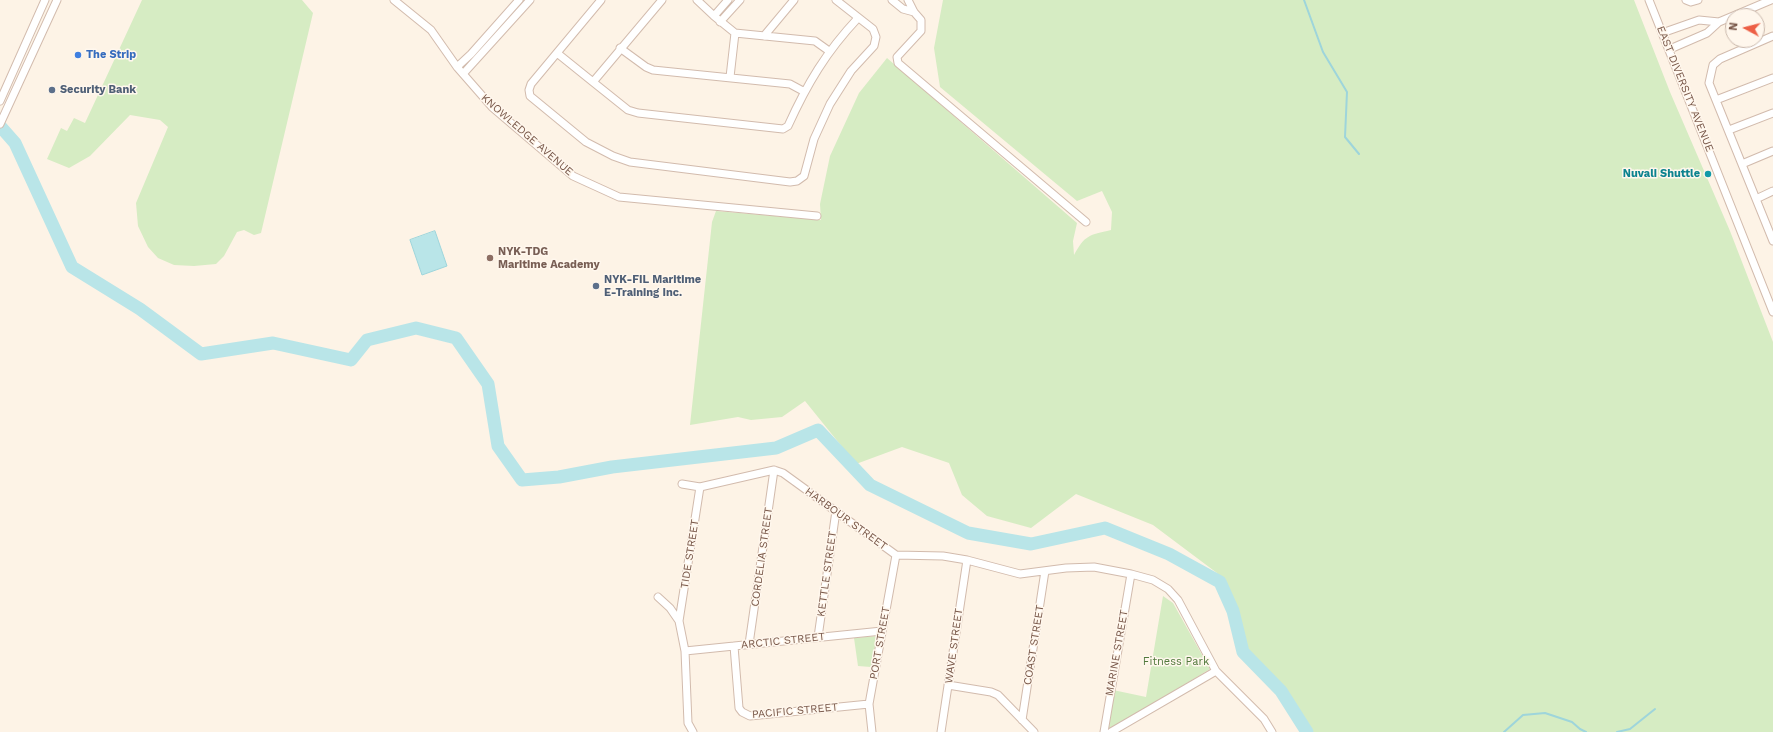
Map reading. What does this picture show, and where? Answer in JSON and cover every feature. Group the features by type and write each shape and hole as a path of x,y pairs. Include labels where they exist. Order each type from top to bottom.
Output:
{"street":[{"path":"0,101 45,0"},
{"path":"0,124 57,0"},
{"name":"KNOWLEDGE AVENUE","path":"394,0 431,30 457,67 492,107 573,176 619,197 817,216"},
{"path":"457,67 471,54 519,0"},
{"path":"463,74 530,0"},
{"path":"601,0 531,84 529,90 530,96 586,142 597,149 630,162 797,181 804,176 814,139 830,104 851,71 874,46 876,37 873,29 836,0"},
{"path":"593,82 620,48 662,0"},
{"path":"697,0 720,22 735,33 815,41 829,51"},
{"path":"714,16 728,0"},
{"path":"720,22 740,0"},
{"path":"764,36 794,0"},
{"path":"892,0 903,9 914,12"},
{"path":"908,0 914,12 921,20 921,31 897,57 898,63 1086,222"},
{"name":"EAST DIVERSITY AVENUE","path":"1649,0 1773,312"},
{"path":"1686,0 1691,2 1698,0"},
{"path":"1670,50 1707,33 1719,22 1771,0"},
{"path":"557,53 628,110 638,113 783,129 788,126 803,91 829,51 858,18"},
{"path":"1662,33 1699,20 1719,22"},
{"path":"730,77 735,33"},
{"path":"1773,36 1720,59 1713,65 1709,83 1756,199 1771,229 1773,241"},
{"path":"620,48 646,67 653,70 790,84 803,91"},
{"path":"1716,100 1773,78"},
{"path":"7,85 16,89"},
{"path":"1729,130 1773,113"},
{"path":"1742,164 1773,151"},
{"path":"1756,199 1773,191"},
{"path":"682,484 700,487 774,470"},
{"name":"HARBOUR STREET","path":"774,470 783,473 896,555 930,555 967,560 1020,574 1066,568 1094,567 1153,580 1168,590 1178,600 1216,671 1264,719 1272,732"},
{"name":"CORDELIA STREET","path":"749,644 774,470"},
{"name":"TIDE STREET","path":"679,621 700,487"},
{"name":"KETTLE STREET","path":"818,637 836,511"},
{"name":"PORT STREET","path":"872,732 869,704 896,555"},
{"name":"WAVE STREET","path":"942,732 967,560"},
{"name":"COAST STREET","path":"1022,720 1046,570"},
{"name":"MARINE STREET","path":"1104,732 1131,574"},
{"path":"658,597 670,608 679,621 685,651 688,723 693,732"},
{"name":"ARCTIC STREET","path":"685,651 882,631"},
{"name":"PACIFIC STREET","path":"734,646 739,708 742,712 750,716 869,704"},
{"path":"1111,732 1216,671"},
{"path":"948,685 991,692 998,695 1034,732"}],"green space":[{"path":"142,0 302,0 313,13 261,233 254,235 244,230 237,232 224,256 216,264 194,266 174,265 158,258 148,247 138,226 136,203 168,127 160,120 130,115 90,156 69,168 47,159 61,128 67,131 74,118 85,123"},
{"path":"943,0 1634,0 1670,92 1730,231 1773,342 1773,732 1307,732 1281,691 1243,652 1233,611 1217,573 1153,525 1076,494 1031,528 987,516 962,495 949,463 902,447 856,464 805,401 782,417 751,420 738,417 690,425 712,222 716,211 821,220 820,204 830,156 859,93 887,58 1077,223 1073,241 1074,255 1081,243 1088,237 1097,233 1111,230 1112,212 1102,191 1077,201 940,87 934,48"},
{"name":"Fitness Park","path":"1163,596 1173,603 1210,669 1107,732 1113,690 1146,697"},
{"path":"877,636 871,667 858,666 854,638"}],"water":[{"path":"435,231 447,266 422,275 410,240"}],"waterway":[{"path":"1304,0 1323,52 1347,92 1345,137 1359,154"},
{"path":"0,126 15,143 72,267 140,309 201,354 273,343 351,360 367,340 416,328 456,338 488,384 498,446 522,480 559,477 612,467 776,448 818,430 870,485 968,533 1031,544 1105,528 1169,554 1220,582 1233,611 1243,652 1281,691 1307,732"},
{"path":"1617,732 1630,729 1655,709"},
{"path":"1504,732 1523,715 1545,713 1572,722 1586,732"}],"place":[{"name":"The Strip","path":"78,55"},
{"name":"Security Bank","path":"52,90"},
{"name":"Nuvali Shuttle","path":"1708,174"},
{"name":"NYK-TDG Maritime Academy","path":"490,258"},
{"name":"NYK-FIL Maritime E-Training Inc.","path":"596,286"}]}
